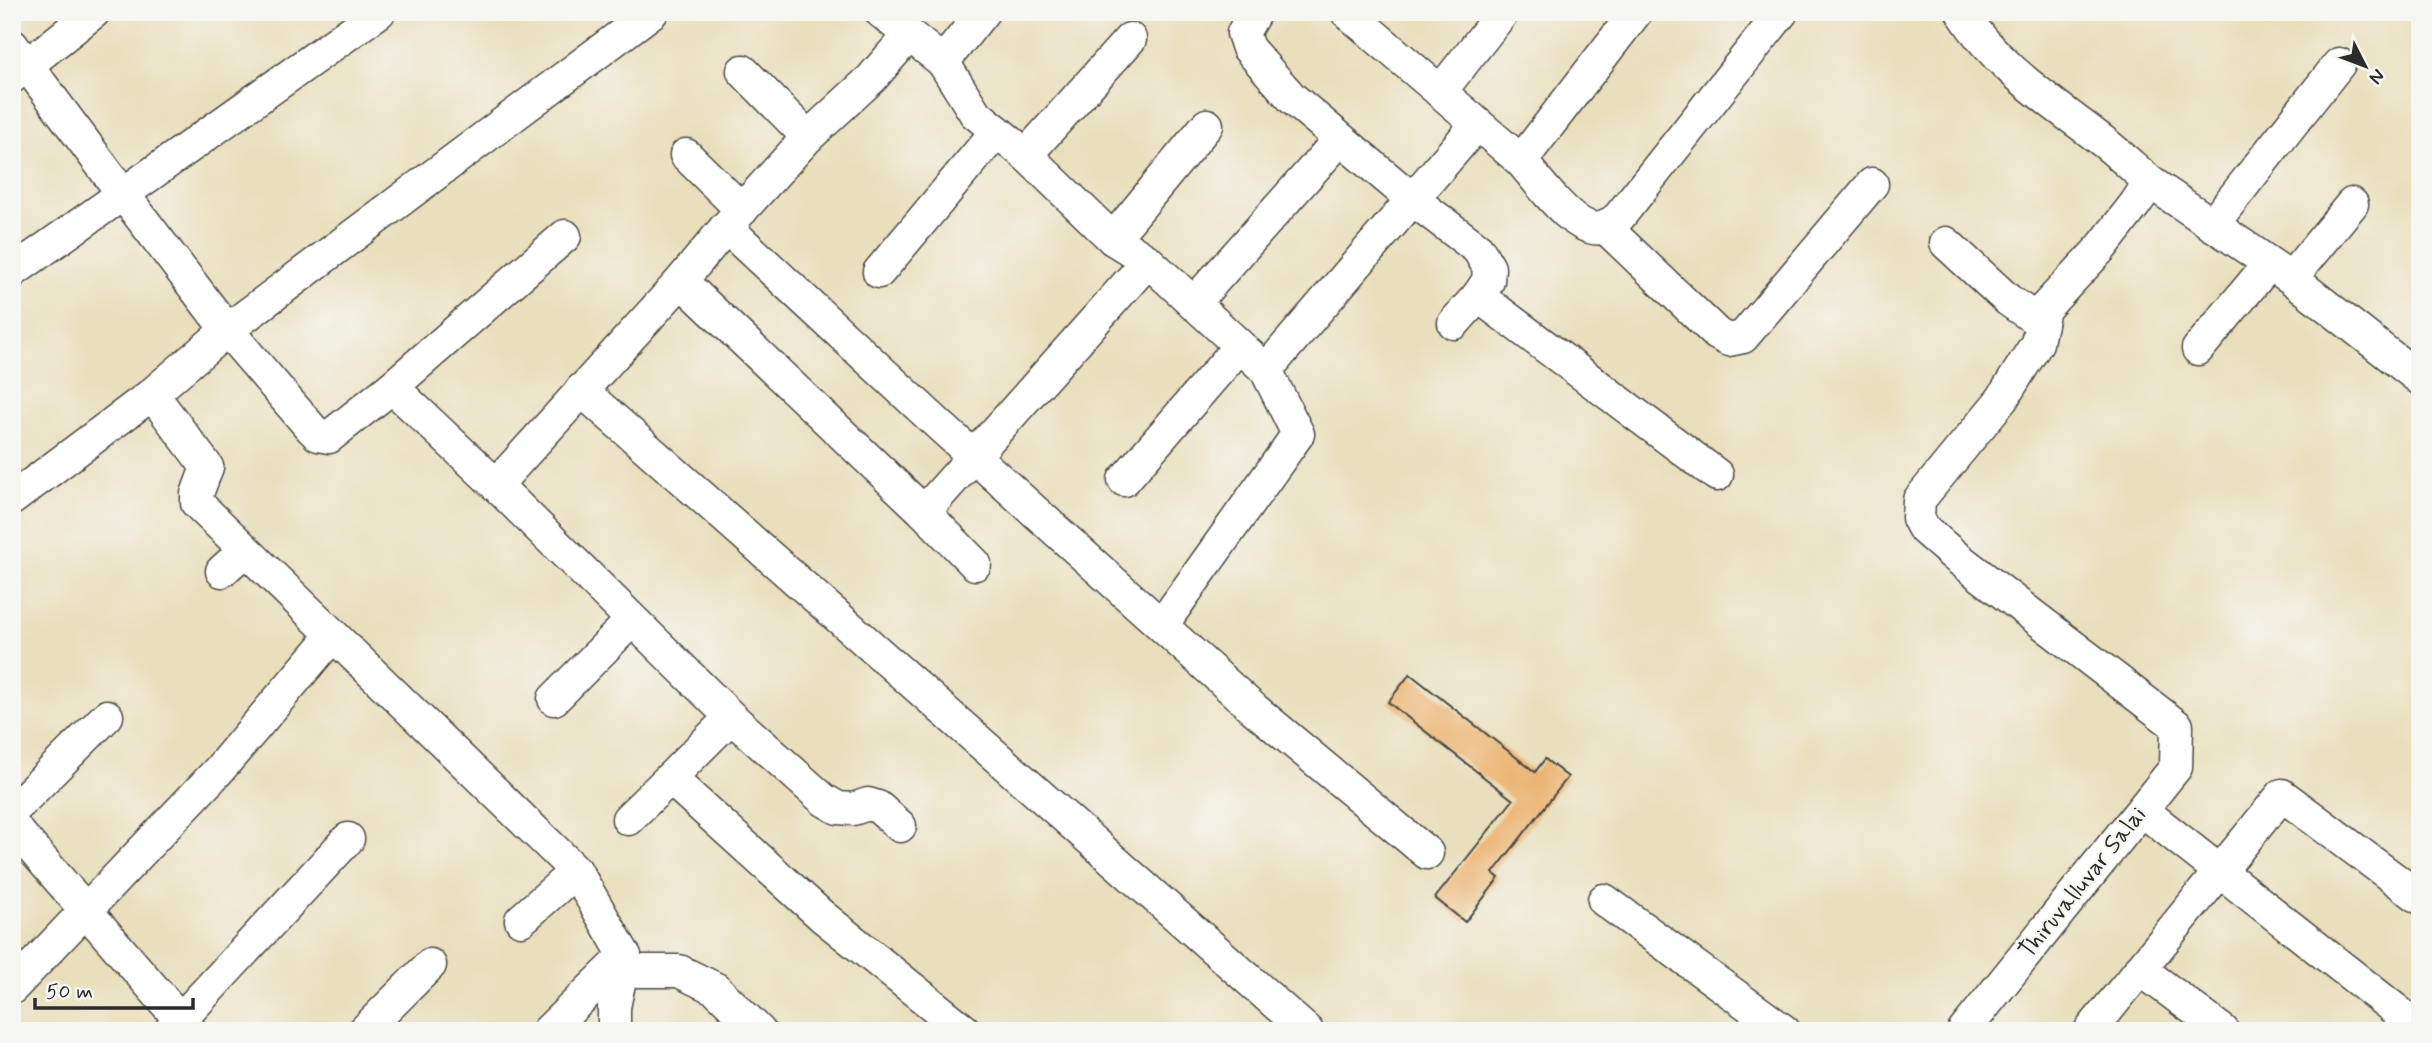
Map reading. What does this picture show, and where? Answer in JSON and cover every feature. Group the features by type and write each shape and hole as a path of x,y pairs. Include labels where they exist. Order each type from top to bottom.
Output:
{"street":[{"path":"94,12 17,63 123,194 227,330 318,435 328,437 392,387 565,236"},
{"path":"12,272 379,12"},
{"path":"12,499 152,394 227,330 653,12"},
{"path":"881,12 943,62 975,113 1026,155 1113,239 1149,261 1266,370 1298,435 1162,625"},
{"path":"943,62 983,12"},
{"path":"1255,12 1243,33 1248,48 1292,98 1412,199 1478,249 1489,268 1488,281 1454,323"},
{"path":"1347,12 1521,161 1575,221 1591,228 1605,227 1619,217 1782,12"},
{"path":"1440,92 1503,12"},
{"path":"1521,161 1636,12"},
{"path":"1962,12 1996,57 2045,99 2150,182 2280,271 2420,379"},
{"path":"496,485 681,281 734,218 808,138 872,78 908,36"},
{"path":"1026,155 1130,39"},
{"path":"2212,225 2339,64"},
{"path":"743,71 808,138"},
{"path":"1266,370 1477,124"},
{"path":"1113,239 1207,125"},
{"path":"879,272 997,131"},
{"path":"1193,304 1340,138"},
{"path":"686,155 734,218 973,456 1254,709 1427,853"},
{"path":"1946,243 2008,300 2041,323 2044,309 2101,248 2150,182"},
{"path":"1605,227 1717,334 1728,340 1743,337 1872,184"},
{"path":"2198,349 2352,204"},
{"path":"924,512 1149,261"},
{"path":"681,281 975,564"},
{"path":"1478,296 1717,475"},
{"name":"Thiruvalluvar Salai","path":"1964,1031 2176,767 2177,726 1955,556 1924,528 1918,518 1920,500 2002,399 2037,343 2041,323"},
{"path":"1124,480 1239,346"},
{"path":"392,387 496,485 731,718 824,800 838,808 868,804 878,807 900,826"},
{"path":"581,390 1307,1031"},
{"path":"152,394 207,467 197,494 197,503 233,561 333,635 576,871 624,964 614,1007 614,1031"},
{"path":"554,699 631,621"},
{"path":"12,988 218,771 333,635"},
{"path":"12,811 107,716"},
{"path":"628,819 731,718"},
{"path":"670,778 822,916 965,1031"},
{"path":"2090,1031 2282,795 2420,898"},
{"path":"2142,810 2420,1030"},
{"path":"12,825 180,1027 348,839"},
{"path":"521,920 576,871"},
{"path":"1604,900 1784,1031"},
{"path":"548,1031 624,964 679,971 716,989 760,1031"},
{"path":"364,1031 430,965"},
{"path":"2140,969 2223,1031"}],"building":[{"path":"1410,674 1535,772 1545,759 1568,777 1493,873 1499,878 1465,922 1435,898 1513,800 1388,702"}]}
